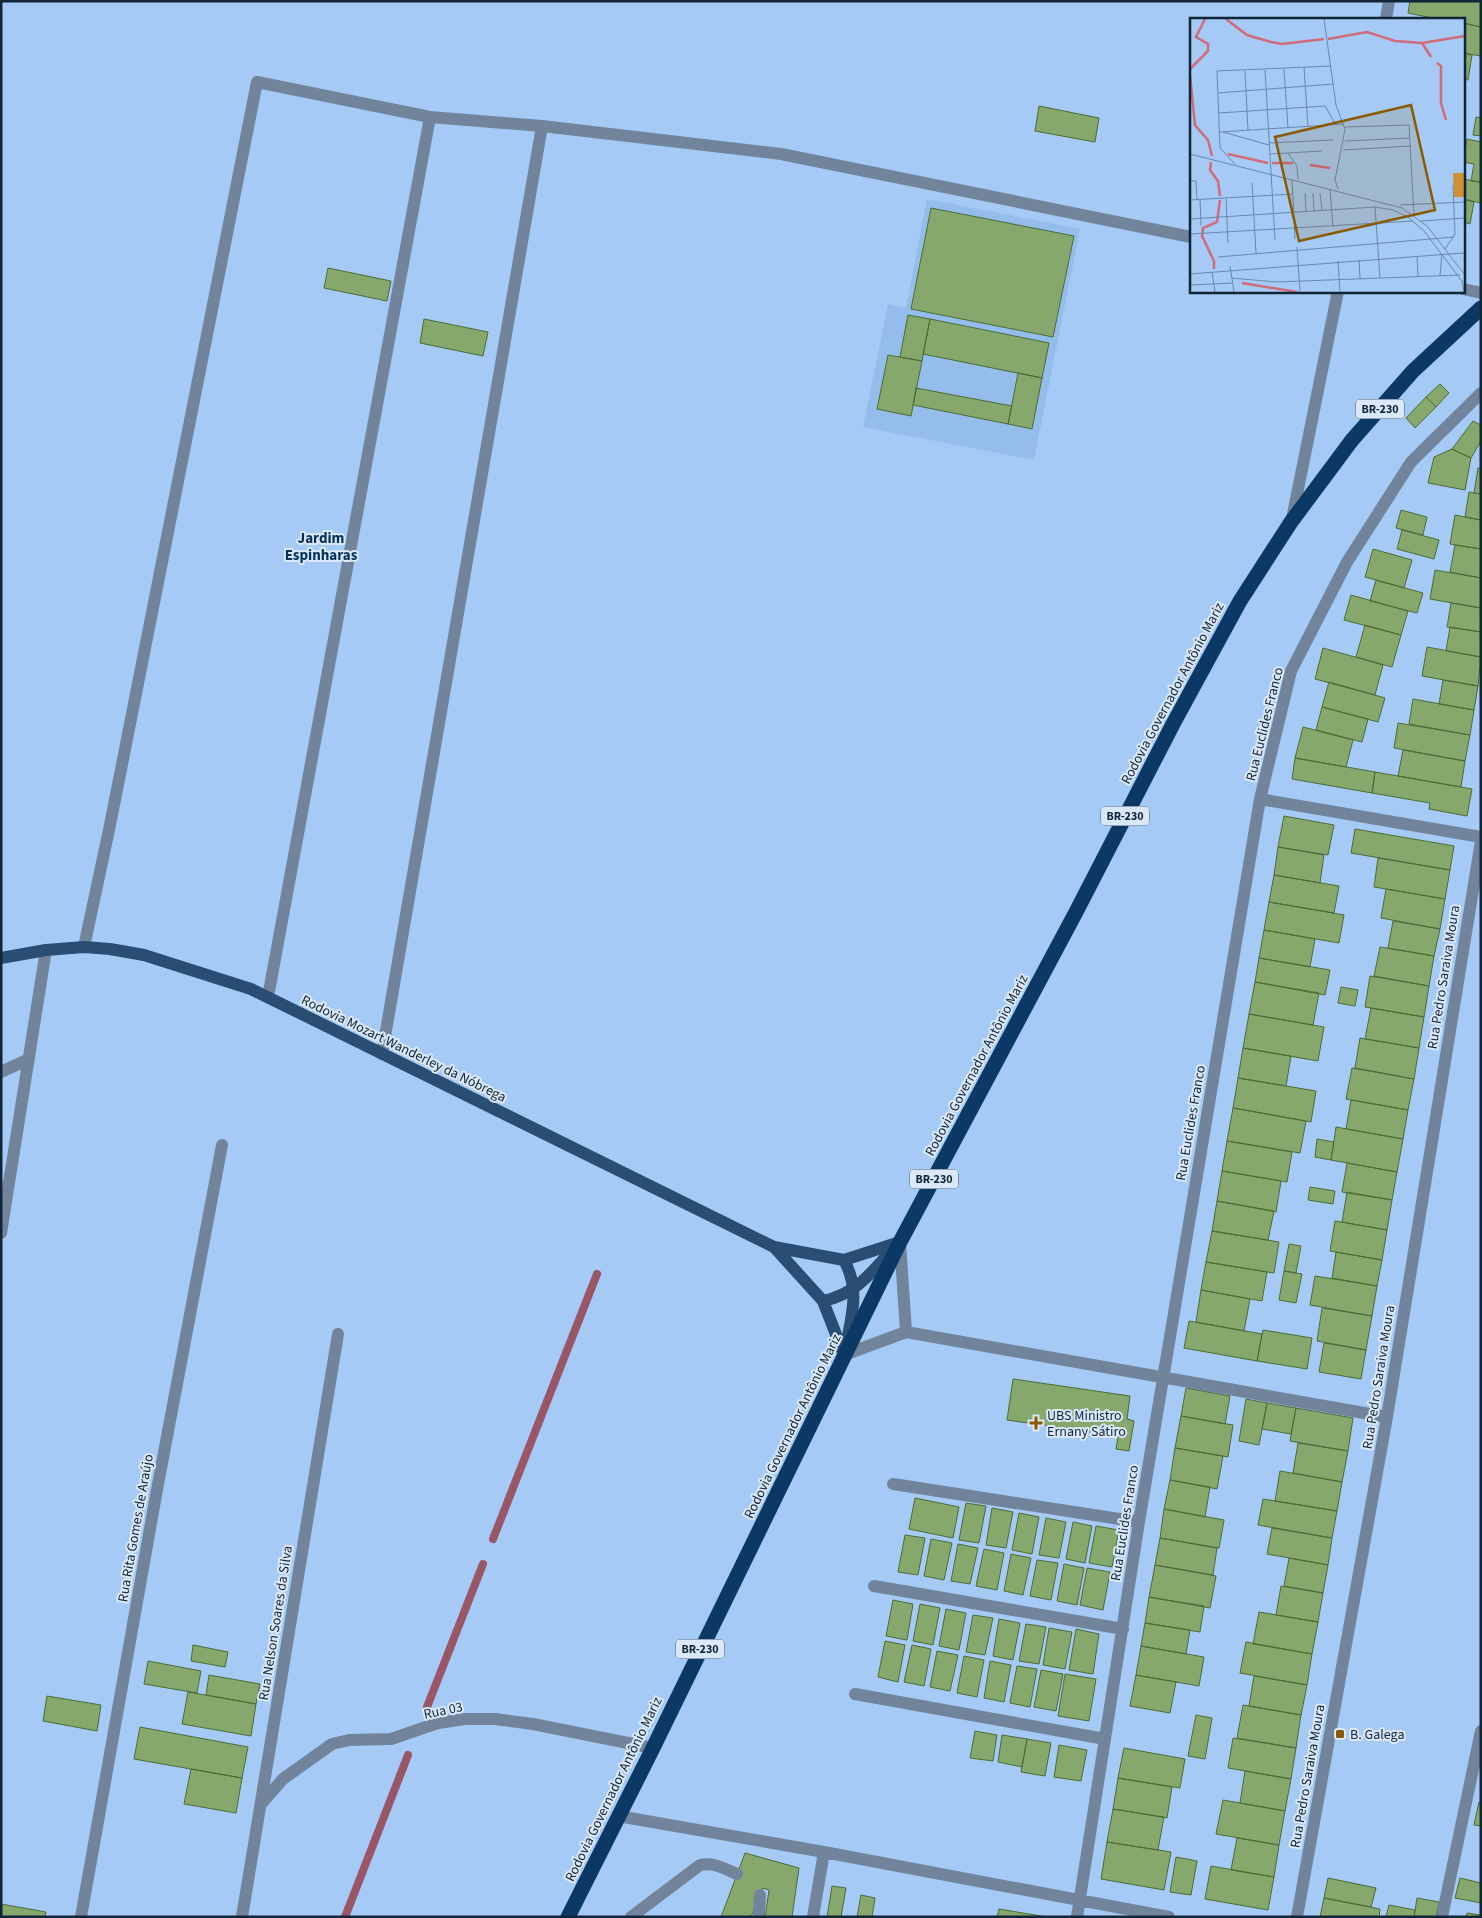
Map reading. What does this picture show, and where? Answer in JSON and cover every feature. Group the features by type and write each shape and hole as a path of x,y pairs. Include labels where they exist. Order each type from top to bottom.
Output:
{"highway":[{"name":"Rodovia Governador Antônio Mariz","path":"568,1917 653,1748 900,1242 1240,601 1292,522 1352,440 1413,370 1481,308"}],"main road":[{"name":"Rodovia Mozart Wanderley da Nóbrega","path":"1,958 46,950 84,947 144,955 268,996 774,1247 844,1260 900,1242"},
{"path":"822,1301 838,1298 860,1284 900,1242"},
{"name":"Rodovia Mozart Wanderley da Nóbrega","path":"774,1247 822,1301 844,1356"},
{"path":"844,1260 851,1273 854,1303 844,1356"}],"street":[{"path":"1386,18 1389,1"},
{"path":"84,947 258,82 430,117 542,126 781,154 1190,237"},
{"path":"268,996 430,117"},
{"path":"382,1054 542,126"},
{"path":"1464,289 1481,292"},
{"path":"1292,522 1338,292"},
{"name":"Rua Euclides Franco","path":"1077,1917 1139,1522 1260,799 1291,671 1347,562 1410,462 1481,393"},
{"path":"1260,799 1481,839"},
{"name":"Rua Pedro Saraiva Moura","path":"1298,1917 1387,1417 1481,839"},
{"path":"1,1233 46,950"},
{"path":"1,1072 29,1059"},
{"name":"Rua Rita Gomes de Araújo","path":"81,1917 156,1495 222,1145"},
{"path":"900,1242 906,1332"},
{"path":"844,1356 906,1332 1387,1417"},
{"name":"Rua Nelson Soares da Silva","path":"242,1917 338,1334"},
{"path":"893,1484 1139,1522"},
{"path":"874,1586 1123,1629"},
{"path":"855,1694 1105,1739"},
{"name":"Rua 03","path":"260,1804 283,1779 332,1744 349,1740 391,1739 438,1723 465,1719 495,1719 533,1724 653,1748"},
{"path":"1442,1917 1481,1731"},
{"path":"618,1816 824,1852 1169,1917"},
{"path":"813,1917 824,1852"},
{"path":"631,1917 700,1866 707,1864 715,1865 737,1874"},
{"path":"759,1917 760,1895"}],"shaded area":[{"path":"927,199 1080,229 1034,460 863,427 888,304 906,308"}],"building":[{"path":"1410,1 1481,1 1481,27 1464,23 1464,18 1432,18 1408,13"},
{"path":"1464,23 1481,27 1481,56 1464,53"},
{"path":"1464,53 1472,55 1468,80 1464,79"},
{"path":"1039,106 1099,118 1095,142 1035,131"},
{"path":"1476,117 1481,118 1481,136 1473,135"},
{"path":"1467,139 1481,142 1481,182 1471,181 1474,164 1464,162"},
{"path":"1464,179 1481,182 1481,203 1464,199"},
{"path":"1464,199 1474,202 1470,224 1464,222"},
{"path":"931,208 1074,236 1053,337 911,309"},
{"path":"328,268 391,281 387,301 324,288"},
{"path":"908,315 930,319 922,361 900,357"},
{"path":"424,319 488,332 483,356 420,343"},
{"path":"930,319 1049,343 1042,378 923,354"},
{"path":"888,355 922,361 911,416 877,409"},
{"path":"1018,373 1042,378 1032,429 1008,424"},
{"path":"1440,384 1449,393 1436,407 1426,397"},
{"path":"916,388 1012,406 1008,424 913,405"},
{"path":"1426,397 1436,407 1415,428 1406,418"},
{"path":"1473,421 1481,425 1481,441 1471,458 1452,449"},
{"path":"1452,449 1471,458 1465,490 1428,483 1434,457"},
{"path":"1478,468 1481,469 1481,494 1474,493"},
{"path":"1469,492 1481,494 1481,520 1465,517"},
{"path":"1401,510 1427,517 1423,535 1396,528"},
{"path":"1455,515 1481,520 1481,549 1450,544"},
{"path":"1402,530 1439,540 1434,559 1397,549"},
{"path":"1455,545 1481,549 1481,578 1450,572"},
{"path":"1373,549 1412,560 1404,588 1365,577"},
{"path":"1435,570 1481,578 1481,608 1430,599"},
{"path":"1376,580 1423,593 1417,613 1370,601"},
{"path":"1351,595 1408,611 1401,635 1344,620"},
{"path":"1451,603 1481,608 1481,632 1447,627"},
{"path":"1365,625 1401,635 1392,667 1356,657"},
{"path":"1450,627 1481,632 1481,657 1446,651"},
{"path":"1427,647 1481,657 1478,686 1422,676"},
{"path":"1323,648 1383,665 1375,695 1315,679"},
{"path":"1443,680 1478,686 1474,710 1439,704"},
{"path":"1329,682 1385,698 1378,722 1322,707"},
{"path":"1413,699 1474,710 1470,735 1409,724"},
{"path":"1322,707 1368,719 1362,742 1316,730"},
{"path":"1398,723 1470,735 1465,761 1394,748"},
{"path":"1303,727 1353,740 1346,767 1295,758"},
{"path":"1403,750 1465,761 1461,787 1398,776"},
{"path":"1295,758 1375,772 1372,793 1292,779"},
{"path":"1375,772 1472,789 1467,816 1429,809 1430,803 1372,793"},
{"path":"1284,816 1334,825 1328,855 1278,847"},
{"path":"1355,829 1454,846 1450,870 1351,853"},
{"path":"1278,847 1324,855 1320,883 1274,875"},
{"path":"1378,858 1450,870 1445,899 1374,887"},
{"path":"1274,875 1339,886 1334,913 1269,902"},
{"path":"1386,889 1445,899 1440,929 1381,918"},
{"path":"1269,902 1344,915 1339,943 1264,930"},
{"path":"1393,921 1440,929 1434,956 1388,948"},
{"path":"1264,930 1315,939 1310,967 1259,958"},
{"path":"1380,947 1434,956 1429,986 1374,976"},
{"path":"1259,958 1330,970 1325,995 1255,982"},
{"path":"1370,976 1429,986 1424,1017 1365,1007"},
{"path":"1255,982 1319,993 1313,1025 1249,1014"},
{"path":"1341,987 1358,990 1355,1006 1338,1003"},
{"path":"1371,1008 1424,1017 1419,1048 1365,1039"},
{"path":"1249,1014 1324,1027 1318,1061 1243,1048"},
{"path":"1360,1038 1419,1048 1414,1079 1355,1068"},
{"path":"1243,1048 1291,1056 1286,1086 1238,1078"},
{"path":"1352,1068 1414,1079 1408,1110 1346,1099"},
{"path":"1238,1078 1316,1091 1311,1122 1233,1108"},
{"path":"1351,1100 1408,1110 1403,1139 1346,1129"},
{"path":"1233,1108 1306,1121 1300,1153 1227,1141"},
{"path":"1336,1127 1403,1139 1397,1172 1331,1160"},
{"path":"1317,1139 1334,1142 1331,1160 1315,1157"},
{"path":"1227,1141 1292,1152 1287,1182 1222,1171"},
{"path":"1347,1163 1397,1172 1392,1200 1342,1192"},
{"path":"1222,1171 1281,1181 1276,1212 1217,1201"},
{"path":"1310,1187 1335,1191 1333,1204 1308,1200"},
{"path":"1347,1192 1392,1200 1387,1230 1342,1222"},
{"path":"1217,1201 1274,1211 1268,1240 1212,1231"},
{"path":"1335,1221 1387,1230 1382,1260 1330,1251"},
{"path":"1212,1231 1279,1242 1274,1273 1206,1262"},
{"path":"1289,1244 1301,1246 1296,1273 1284,1271"},
{"path":"1336,1252 1382,1260 1377,1286 1332,1278"},
{"path":"1206,1262 1267,1272 1262,1301 1201,1290"},
{"path":"1284,1271 1302,1274 1296,1303 1279,1300"},
{"path":"1315,1276 1377,1286 1372,1316 1310,1305"},
{"path":"1201,1290 1250,1299 1244,1331 1196,1322"},
{"path":"1322,1308 1372,1316 1366,1350 1317,1341"},
{"path":"1189,1321 1262,1334 1257,1361 1184,1348"},
{"path":"1263,1330 1312,1338 1307,1369 1257,1361"},
{"path":"1324,1343 1366,1350 1361,1379 1319,1372"},
{"path":"1013,1379 1130,1396 1127,1419 1134,1421 1129,1451 1116,1449 1118,1436 1007,1420"},
{"path":"1186,1388 1230,1396 1225,1424 1181,1416"},
{"path":"1246,1399 1267,1403 1259,1445 1239,1441"},
{"path":"1267,1403 1296,1408 1291,1434 1262,1429"},
{"path":"1296,1408 1353,1418 1348,1451 1290,1441"},
{"path":"1181,1416 1233,1425 1228,1457 1175,1448"},
{"path":"1298,1443 1348,1451 1342,1482 1293,1473"},
{"path":"1175,1448 1223,1456 1217,1489 1170,1480"},
{"path":"1280,1471 1342,1482 1337,1511 1275,1501"},
{"path":"1170,1480 1210,1487 1205,1517 1164,1509"},
{"path":"915,1498 959,1507 953,1538 909,1529"},
{"path":"1263,1499 1337,1511 1332,1538 1258,1525"},
{"path":"966,1503 986,1506 979,1543 959,1540"},
{"path":"992,1508 1013,1512 1006,1548 986,1545"},
{"path":"1164,1509 1224,1520 1219,1548 1160,1538"},
{"path":"1019,1513 1039,1517 1032,1554 1012,1550"},
{"path":"1046,1518 1066,1522 1059,1558 1039,1555"},
{"path":"1073,1522 1092,1526 1085,1563 1066,1559"},
{"path":"1096,1526 1119,1530 1112,1567 1089,1563"},
{"path":"1272,1528 1332,1538 1328,1565 1267,1554"},
{"path":"905,1535 925,1538 918,1575 898,1572"},
{"path":"1160,1538 1217,1548 1213,1575 1155,1565"},
{"path":"931,1539 952,1543 944,1580 924,1576"},
{"path":"958,1544 978,1548 970,1584 951,1581"},
{"path":"984,1549 1004,1553 997,1590 976,1586"},
{"path":"1011,1554 1031,1558 1023,1595 1004,1591"},
{"path":"1289,1558 1328,1565 1323,1593 1284,1586"},
{"path":"1037,1560 1058,1563 1051,1600 1030,1596"},
{"path":"1064,1564 1084,1568 1077,1605 1057,1601"},
{"path":"1155,1565 1216,1576 1210,1608 1149,1597"},
{"path":"1087,1568 1110,1572 1103,1610 1080,1605"},
{"path":"1281,1586 1323,1593 1318,1622 1276,1615"},
{"path":"1149,1597 1204,1606 1200,1632 1145,1623"},
{"path":"893,1600 913,1604 907,1640 886,1636"},
{"path":"920,1604 940,1608 933,1645 913,1641"},
{"path":"946,1609 966,1613 959,1650 939,1646"},
{"path":"1259,1612 1318,1622 1312,1654 1253,1644"},
{"path":"973,1615 993,1618 985,1655 966,1652"},
{"path":"999,1619 1020,1623 1013,1660 993,1656"},
{"path":"1145,1623 1190,1630 1186,1654 1141,1646"},
{"path":"1026,1624 1046,1627 1039,1664 1019,1661"},
{"path":"1049,1628 1072,1632 1065,1669 1043,1665"},
{"path":"1076,1629 1099,1634 1093,1674 1069,1670"},
{"path":"885,1641 905,1645 898,1682 878,1677"},
{"path":"1246,1642 1312,1654 1307,1685 1240,1673"},
{"path":"193,1645 228,1652 225,1667 191,1661"},
{"path":"912,1645 931,1649 924,1686 904,1682"},
{"path":"1141,1646 1204,1657 1199,1686 1136,1675"},
{"path":"937,1651 958,1655 950,1691 930,1687"},
{"path":"964,1656 984,1660 977,1697 957,1693"},
{"path":"148,1661 201,1671 197,1693 144,1684"},
{"path":"990,1661 1011,1665 1004,1702 984,1698"},
{"path":"1017,1666 1037,1669 1030,1707 1010,1703"},
{"path":"1041,1670 1063,1674 1056,1711 1034,1707"},
{"path":"1065,1674 1096,1679 1089,1721 1058,1716"},
{"path":"209,1675 260,1684 256,1704 206,1695"},
{"path":"1136,1675 1176,1682 1170,1713 1130,1706"},
{"path":"1254,1676 1307,1685 1301,1715 1249,1706"},
{"path":"188,1692 256,1704 251,1736 182,1724"},
{"path":"47,1696 101,1705 97,1731 43,1721"},
{"path":"1243,1705 1301,1715 1296,1748 1237,1738"},
{"path":"1196,1715 1212,1718 1205,1759 1188,1756"},
{"path":"140,1727 248,1747 242,1778 134,1759"},
{"path":"975,1731 997,1735 993,1761 970,1758"},
{"path":"1002,1735 1027,1739 1022,1767 998,1762"},
{"path":"1233,1738 1296,1748 1291,1779 1228,1768"},
{"path":"1027,1739 1051,1743 1045,1776 1021,1772"},
{"path":"1059,1745 1087,1750 1081,1781 1054,1777"},
{"path":"1124,1748 1185,1759 1180,1788 1118,1778"},
{"path":"191,1769 242,1778 236,1813 184,1804"},
{"path":"1245,1771 1291,1779 1285,1811 1240,1803"},
{"path":"1118,1778 1172,1787 1167,1818 1113,1809"},
{"path":"1223,1800 1285,1811 1279,1845 1216,1834"},
{"path":"1479,1802 1481,1803 1481,1826 1474,1825"},
{"path":"1113,1809 1164,1817 1158,1850 1107,1842"},
{"path":"1237,1838 1279,1845 1274,1877 1231,1870"},
{"path":"1107,1842 1171,1852 1164,1890 1101,1879"},
{"path":"745,1853 799,1868 792,1917 765,1917 769,1890 763,1888 751,1917 721,1917"},
{"path":"1176,1857 1197,1861 1191,1895 1170,1892"},
{"path":"1211,1866 1274,1877 1268,1910 1205,1899"},
{"path":"1328,1878 1376,1888 1371,1907 1324,1898"},
{"path":"1460,1878 1481,1883 1481,1903 1455,1898"},
{"path":"832,1886 846,1888 841,1917 827,1917"},
{"path":"861,1895 875,1898 872,1917 857,1917"},
{"path":"1324,1898 1380,1909 1379,1917 1320,1917"},
{"path":"1417,1898 1439,1902 1436,1917 1414,1917"},
{"path":"1,1904 46,1912 45,1917 1,1917"},
{"path":"1389,1905 1415,1910 1414,1917 1386,1917"},
{"path":"999,1909 1047,1917 997,1917"},
{"path":"1467,1913 1481,1915 1481,1917 1466,1917"}],"waterway":[{"path":"493,1539 597,1274"},
{"path":"427,1707 483,1564"},
{"path":"345,1917 408,1755"}],"place":[{"name":"UBS Ministro Ernany Sátiro","path":"1036,1423"},
{"name":"B. Galega","path":"1340,1734"}],"district":[{"name":"Jardim Espinharas","path":"321,546"}]}
